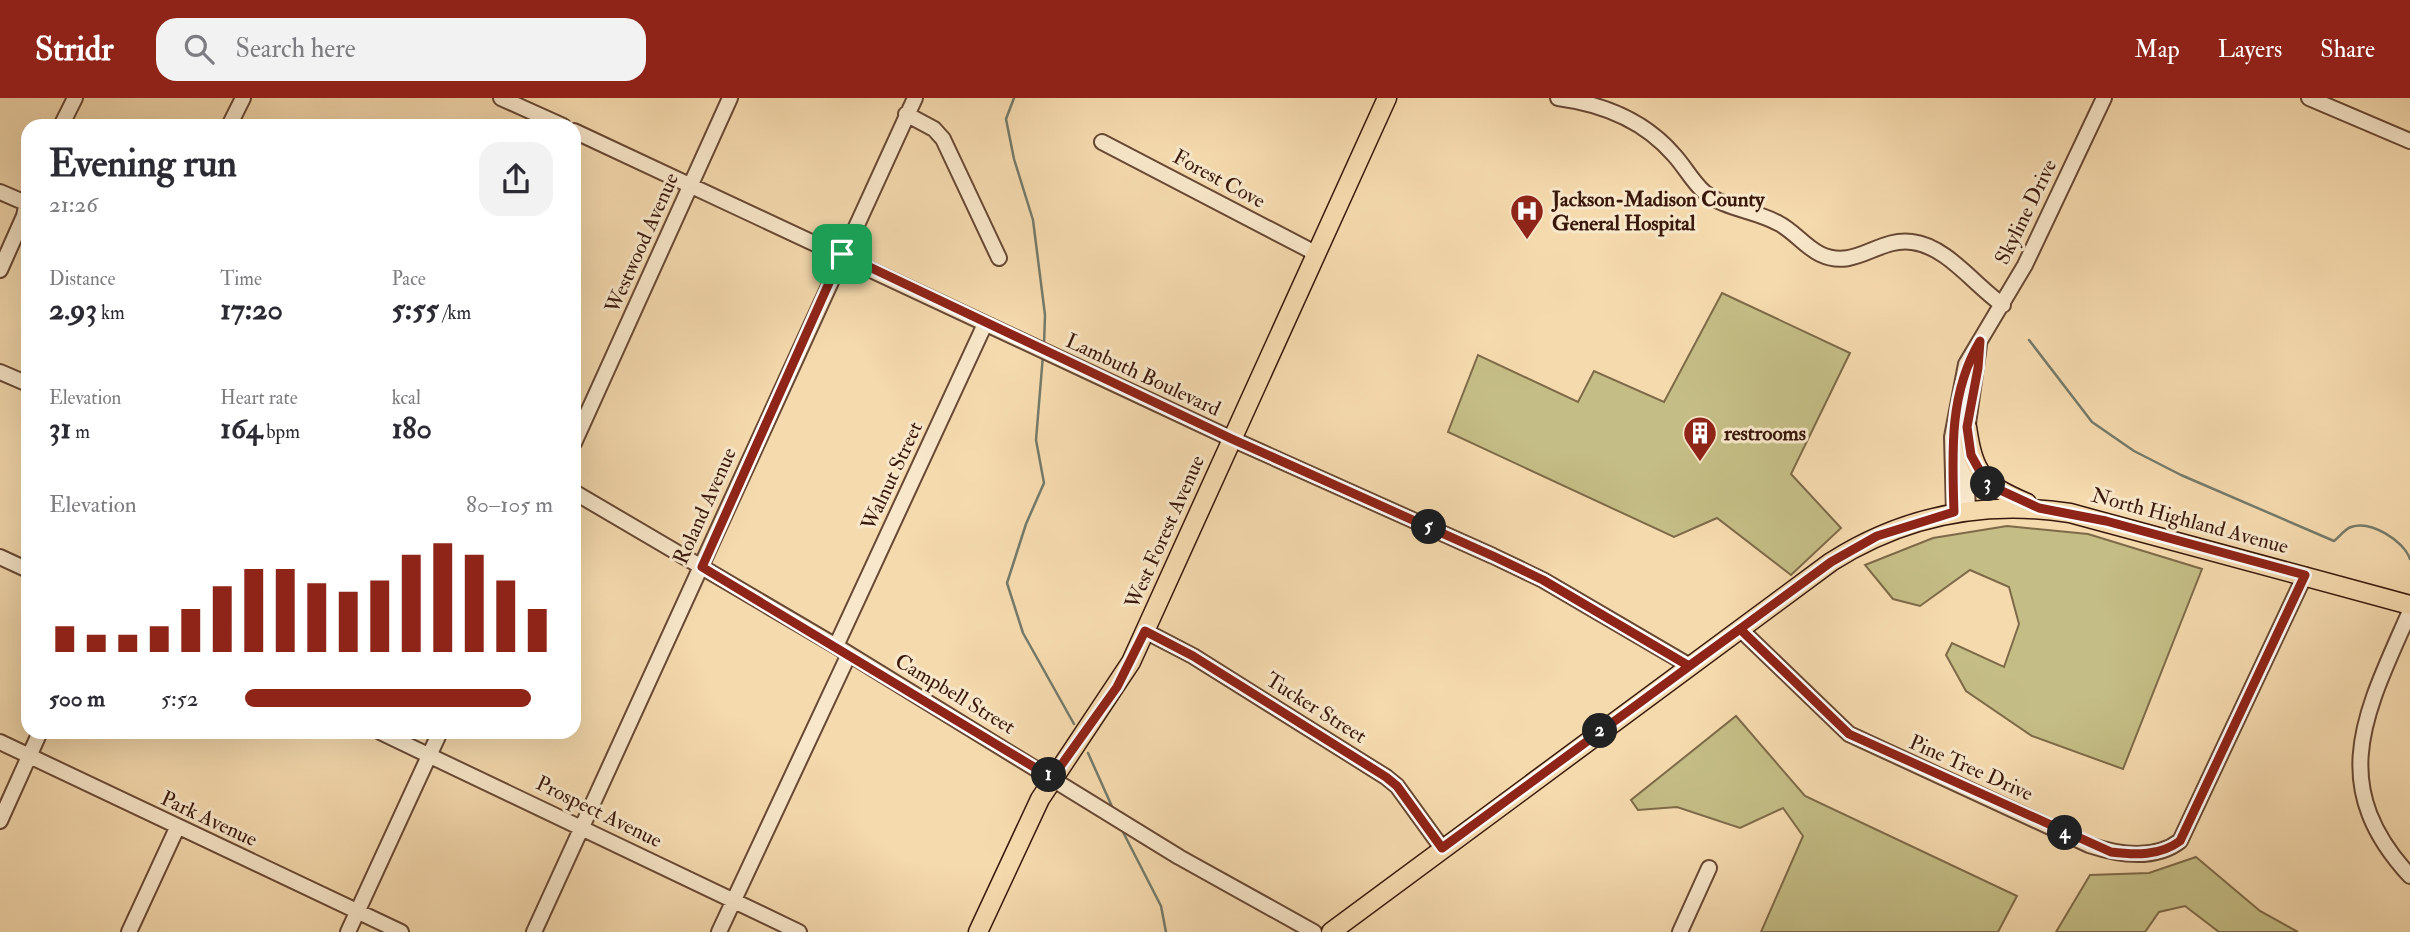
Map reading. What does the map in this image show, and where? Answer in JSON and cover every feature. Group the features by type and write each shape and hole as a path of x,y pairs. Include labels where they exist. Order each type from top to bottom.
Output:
{"main road":[{"name":"West Forest Avenue","path":"978,932 1052,778 1117,687 1145,631 1387,98"},
{"path":"1967,427 1971,455 1987,484 2039,508"},
{"name":"North Highland Avenue","path":"1331,932 1740,629 1857,546 1901,526 1961,511 2039,508 2106,521 2410,605"}],"street":[{"path":"64,119 75,98"},
{"path":"232,119 243,98"},
{"path":"501,98 547,119"},
{"name":"Westwood Avenue","path":"581,428 730,98"},
{"name":"Roland Avenue","path":"534,932 915,98"},
{"path":"1558,98 1606,108 1629,118 1654,135 1713,198 1777,222 1829,258 1842,261 1862,257 1896,243 1912,242 1944,257 2003,304"},
{"name":"Skyline Drive","path":"1961,511 1952,437 1966,364 2041,234 2104,98"},
{"path":"2309,98 2410,141"},
{"path":"906,114 934,129 943,139 999,258"},
{"name":"Lambuth Boulevard","path":"581,134 842,254 1232,439 1505,562 1689,666"},
{"name":"Forest Cove","path":"1101,142 1317,254"},
{"path":"0,192 21,200"},
{"path":"0,270 21,223"},
{"name":"Walnut Street","path":"719,932 985,324"},
{"name":"Skyline Drive","path":"1961,511 1967,427 1980,341"},
{"path":"0,372 21,381"},
{"name":"Campbell Street","path":"581,496 842,650 1179,858 1314,932"},
{"path":"0,557 21,563"},
{"name":"Pine Tree Drive","path":"1740,629 1833,722 1866,744 2090,845 2132,855 2169,849 2180,841 2305,575"},
{"path":"2410,611 2367,712 2360,754 2370,819 2388,852 2410,876"},
{"name":"Tucker Street","path":"1145,631 1193,656 1386,777 1397,786 1442,848"},
{"path":"0,821 37,739"},
{"name":"Prospect Avenue","path":"396,739 799,932"},
{"path":"348,932 436,739"},
{"name":"Park Avenue","path":"0,742 401,932"},
{"path":"129,932 177,828"},
{"path":"1680,932 1709,868"}],"shaded area":[{"path":"1722,293 1850,353 1791,474 1841,528 1791,575 1717,518 1674,537 1448,432 1478,355 1578,402 1594,371 1664,402"},
{"path":"2007,526 2088,534 2202,569 2123,769 2032,736 1966,691 1946,655 1952,643 2004,667 2019,624 2009,587 1970,570 1920,606 1893,599 1865,565 1933,538"},
{"path":"1736,716 1805,796 2017,896 1998,932 1761,932 1803,836 1783,808 1740,828 1677,807 1638,810 1631,800"},
{"path":"2196,857 2260,911 2298,932 2219,932 2185,906 2159,912 2145,932 2056,932 2090,875 2149,873"}],"waterway":[{"path":"1014,98 1006,119 1014,159 1033,220 1045,315 1044,345"},
{"path":"2029,340 2092,422 2134,451 2181,475 2334,541 2351,527 2377,529 2401,545 2410,559"},
{"path":"1043,355 1036,440 1044,483 1026,524 1007,583 1023,633 1074,724"},
{"path":"1088,753 1114,811"},
{"path":"1122,830 1161,906 1166,932"}],"place":[{"name":"Jackson-Madison County General Hospital","path":"1527,241"},
{"name":"restrooms","path":"1700,463"}],"route":[{"path":"842,254 702,567 1052,778 1117,687 1145,631 1193,656 1371,766 1397,786 1442,848 1689,666 1831,562 1857,546 1901,526 1954,512 1952,437 1957,404 1966,364 1980,341 1967,427 1971,455 1979,474 1987,484 2039,508 2106,521 2305,575 2180,841 2169,849 2158,852 2132,855 2111,852 2090,845 1849,734 1833,722 1740,629 1689,666 1543,580 1232,439 842,254"}]}
